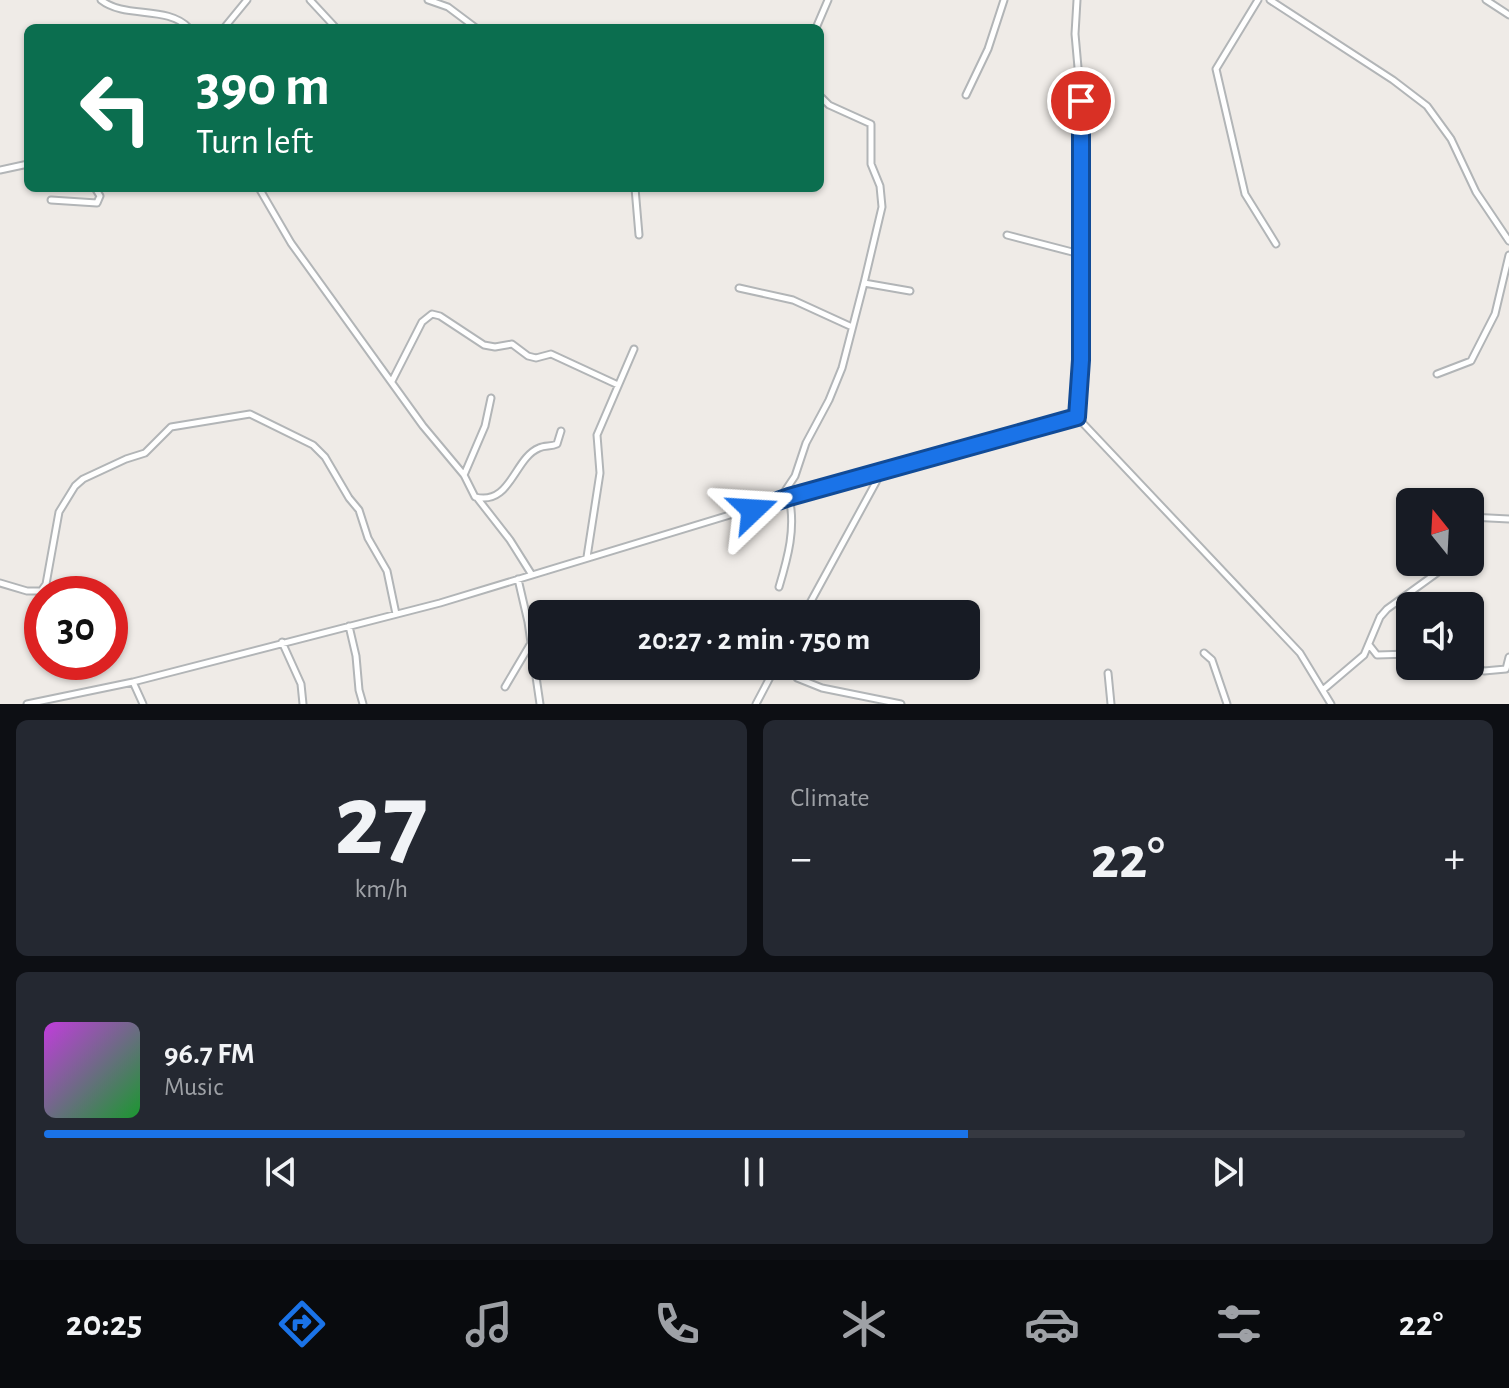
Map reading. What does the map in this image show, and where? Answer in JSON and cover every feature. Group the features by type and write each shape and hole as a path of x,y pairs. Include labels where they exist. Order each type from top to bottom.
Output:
{"street":[{"path":"101,0 116,8 138,10 185,24"},
{"path":"227,24 247,0"},
{"path":"310,0 332,24"},
{"path":"428,0 448,7 471,24"},
{"path":"818,24 828,0"},
{"path":"966,95 988,49 1004,0"},
{"path":"1077,0 1075,34 1081,101 1081,360 1077,417 1300,653 1331,704"},
{"path":"1258,0 1216,69 1245,194 1276,244"},
{"path":"1270,0 1393,80 1427,106 1456,147 1476,192 1509,241"},
{"path":"1486,0 1509,15"},
{"path":"777,503 795,476 806,443 842,368 882,207 880,186 871,164 871,124 824,100"},
{"path":"0,170 24,165"},
{"path":"51,200 97,203 100,196 98,192"},
{"path":"261,192 291,243 423,426 464,475 532,575"},
{"path":"635,192 639,235"},
{"path":"1007,235 1080,254"},
{"path":"1437,374 1471,361 1495,314 1509,255"},
{"path":"864,283 910,291"},
{"path":"739,288 783,297 852,327"},
{"path":"392,381 422,322 432,314 484,345 512,344 536,358 551,354 618,385"},
{"path":"587,557 600,473 597,435 634,349"},
{"path":"464,475 485,426 491,398"},
{"path":"0,583 27,591 41,591 46,584 59,512 83,479 145,453 171,427 250,414 313,445 325,457 359,510 368,538 387,571 396,614"},
{"path":"27,704 50,702 133,682 492,589 587,557 789,497 1077,417"},
{"path":"477,498 500,492 536,449 557,444 561,431"},
{"path":"812,600 881,472"},
{"path":"779,587 789,555 794,517 789,497"},
{"path":"1484,518 1509,519"},
{"path":"1324,689 1357,663 1370,646 1380,617 1387,609 1433,576"},
{"path":"518,579 528,628"},
{"path":"349,626 363,704"},
{"path":"282,642 301,684 303,704"},
{"path":"1370,646 1377,655 1396,654"},
{"path":"505,687 528,648"},
{"path":"1204,653 1212,660 1227,704"},
{"path":"1484,671 1506,669 1509,657"},
{"path":"1108,673 1111,704"},
{"path":"536,680 540,704"},
{"path":"756,704 769,680"},
{"path":"802,680 822,688 901,704"},
{"path":"133,682 143,704"}],"route":[{"path":"753,510 789,497 1077,417 1081,360 1081,101"}]}
